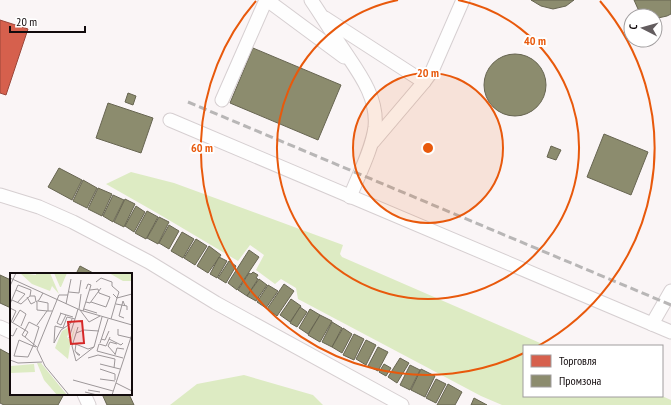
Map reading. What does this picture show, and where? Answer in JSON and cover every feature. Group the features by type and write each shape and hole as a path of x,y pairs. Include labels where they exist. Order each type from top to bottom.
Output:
{"lane":[{"path":"222,100 266,0 352,62"},
{"path":"311,0 364,80 375,113 374,128 370,145 350,197"},
{"path":"370,145 432,71 463,0"},
{"path":"320,15 424,82"},
{"path":"170,120 671,332"},
{"path":"0,196 38,207 73,222 149,262 216,303 402,405"},
{"path":"652,324 671,291"},
{"path":"0,327 10,332"},
{"path":"84,395 89,405"}],"green space":[{"path":"131,172 174,183 343,245 340,254 342,257 545,345 523,345 523,397 663,396 671,400 671,405 502,405 481,396 298,299 296,288 281,279 275,284 256,270 264,255 250,245 238,261 106,184"},
{"path":"244,375 313,395 323,405 170,405 197,384"}],"building: Торговля":[{"path":"0,20 28,29 6,95 0,93"}],"building: Промзона":[{"path":"531,0 574,0 566,6 553,9 541,6"},
{"path":"634,0 671,0 671,14 667,16 663,17 663,8 638,8"},
{"path":"253,48 341,85 318,140 230,103"},
{"path":"515,54 527,57 537,63 543,73 546,85 543,97 537,107 527,113 515,116 503,113 493,107 487,97 484,85 487,73 493,63 503,57"},
{"path":"128,93 136,96 133,105 125,102"},
{"path":"108,103 153,118 141,153 96,138"},
{"path":"604,134 648,152 631,195 587,177"},
{"path":"551,146 561,150 556,160 547,157"},
{"path":"59,168 82,180 72,200 48,187"},
{"path":"83,180 97,188 87,208 73,201"},
{"path":"98,188 112,194 102,216 88,209"},
{"path":"113,195 124,200 113,222 103,216"},
{"path":"125,199 135,204 124,227 114,222"},
{"path":"136,206 145,212 134,232 125,226"},
{"path":"147,211 158,217 146,239 135,233"},
{"path":"159,217 169,222 158,244 147,238"},
{"path":"169,225 179,231 169,249 159,243"},
{"path":"182,232 194,239 183,258 171,251"},
{"path":"196,239 207,246 195,265 184,258"},
{"path":"209,246 221,255 208,273 197,266"},
{"path":"249,250 259,257 237,290 228,283"},
{"path":"219,257 227,261 217,278 210,274"},
{"path":"229,261 236,266 226,283 218,278"},
{"path":"80,266 93,273 76,273"},
{"path":"253,272 258,275 256,278 258,279 247,296 238,290 249,273 251,274"},
{"path":"0,275 10,280 10,308 0,303"},
{"path":"259,279 267,285 256,301 247,296"},
{"path":"284,284 294,291 277,316 267,309"},
{"path":"268,285 278,291 266,308 257,302"},
{"path":"291,299 301,306 290,322 280,315"},
{"path":"300,307 307,312 297,327 290,323"},
{"path":"310,309 320,315 308,334 299,328"},
{"path":"320,315 332,321 320,342 308,335"},
{"path":"332,322 342,328 332,347 322,342"},
{"path":"343,328 352,334 342,353 332,347"},
{"path":"354,334 364,339 354,360 343,355"},
{"path":"366,340 376,345 366,365 356,359"},
{"path":"378,347 388,352 378,371 368,366"},
{"path":"0,349 10,354 10,395 63,395 58,405 4,405 0,403"},
{"path":"400,358 409,363 397,383 388,377"},
{"path":"384,364 391,368 386,376 379,372"},
{"path":"410,365 420,370 410,390 400,385"},
{"path":"421,369 435,376 425,397 411,390"},
{"path":"436,379 446,384 436,403 426,398"},
{"path":"448,384 462,392 455,405 437,405"},
{"path":"102,395 129,395 134,405 107,405"},
{"path":"474,398 487,405 471,405"}],"railway":[{"path":"188,102 671,305"}]}
